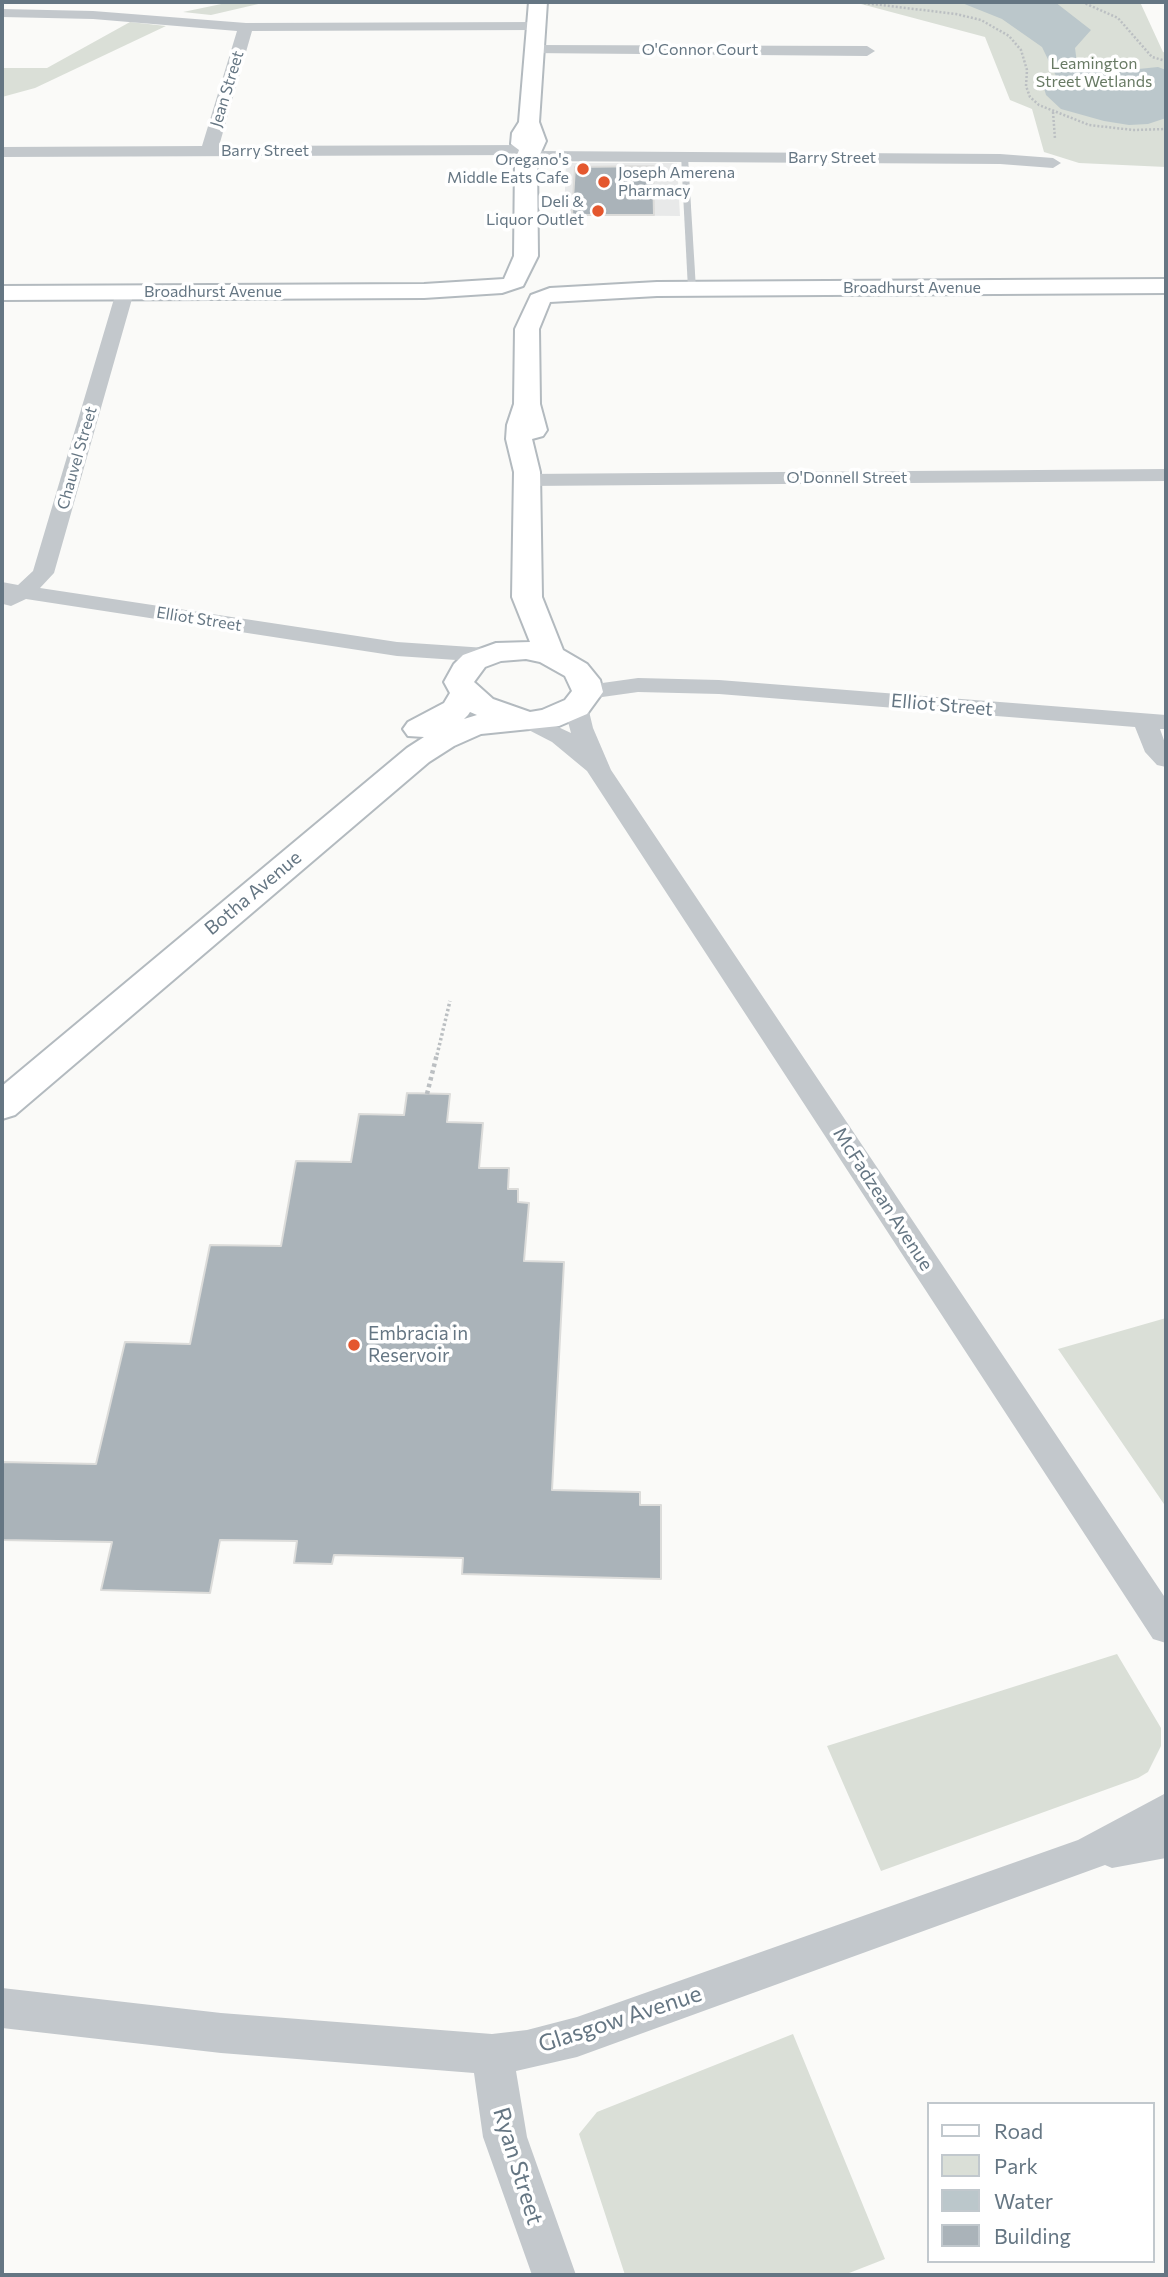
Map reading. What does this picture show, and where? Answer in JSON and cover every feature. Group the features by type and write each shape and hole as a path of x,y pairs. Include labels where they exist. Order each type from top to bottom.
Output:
{"street":[{"path":"526,290 528,153 521,140 529,122 538,2"},
{"path":"2,13 93,15 246,27 536,26"},
{"name":"Jean Street","path":"209,151 246,27"},
{"name":"O'Connor Court","path":"534,50 867,51"},
{"name":"Barry Street","path":"2,152 528,153 1000,159 1054,157"},
{"name":"Broadhurst Avenue","path":"2,293 1166,286"},
{"name":"McFadzean Avenue","path":"526,290 527,404 535,439 527,476 527,597 572,681 581,728 600,770 1166,1628"},
{"name":"Chauvel Street","path":"2,604 12,591 43,573 125,292"},
{"name":"O'Donnell Street","path":"527,476 1166,475"},
{"name":"Elliot Street","path":"12,591 397,649 477,668"},
{"name":"McFadzean Avenue","path":"477,668 527,597"},
{"path":"526,720 482,706 477,668 526,650 572,681"},
{"name":"Botha Avenue","path":"2,1106 282,854 402,740 457,708 477,668"},
{"name":"Elliot Street","path":"572,681 719,687 1156,722"},
{"name":"Botha Avenue","path":"2,1073 282,854 418,755 443,739 475,725 548,719 572,681"},
{"name":"McFadzean Avenue","path":"526,720 561,737 600,770"},
{"path":"1156,722 1154,747 1166,760"},
{"name":"Glasgow Avenue","path":"2,2008 221,2033 492,2054 527,2050 577,2038 1091,1853 1166,1810"},
{"name":"Glasgow Avenue","path":"1091,1853 1166,1841"},
{"name":"Ryan Street","path":"492,2054 505,2137 554,2275"}],"lane":[{"path":"684,157 692,289"}],"path":[{"path":"856,2 956,13 998,28 1021,50 1027,70 1026,86 1030,97 1053,112 1105,128 1166,129"},
{"path":"1082,2 1118,18 1152,57 1166,61"},
{"path":"1053,112 1054,157"},
{"path":"427,1094 450,1001"}],"shaded area":[{"path":"566,163 677,163 680,216 564,215"}],"green space":[{"path":"231,2 267,2 211,15 183,12"},
{"name":"Leamington Street Wetlands","path":"676,2 1140,2 1163,52 1166,53 1166,167 1079,163 1044,152 1032,109 1010,100 985,37 861,4"},
{"path":"130,22 166,26 35,88 2,97 2,68 47,68"},
{"path":"1166,1318 1166,1507 1058,1349"},
{"path":"1117,1654 1161,1728 1161,1746 1148,1772 1138,1778 881,1871 827,1746"},
{"path":"793,2034 885,2259 844,2275 625,2275 579,2134 597,2112"}],"water":[{"path":"949,2 1055,2 1091,30 1075,48 1077,63 1119,71 1158,67 1166,70 1166,118 1148,124 1129,125 1061,109 1046,95 1044,88 1057,78 1042,47 1002,19 962,3"}],"building":[{"path":"653,166 654,215 572,215 575,167"},
{"name":"Embracia in Reservoir","path":"407,1093 450,1094 447,1122 483,1123 479,1168 509,1168 508,1189 518,1189 518,1202 529,1203 524,1261 564,1262 552,1490 640,1492 640,1505 661,1505 661,1579 462,1574 463,1558 334,1555 332,1564 294,1563 297,1541 220,1540 210,1593 101,1590 112,1542 2,1540 2,1462 96,1464 125,1342 190,1344 210,1245 281,1246 296,1161 351,1162 359,1114 404,1115"}],"place":[{"name":"Oregano's Middle Eats Cafe","path":"583,169"},
{"name":"Joseph Amerena Pharmacy","path":"604,182"},
{"name":"Deli & Liquor Outlet","path":"598,211"},
{"name":"Embracia in Reservoir","path":"354,1345"}]}
